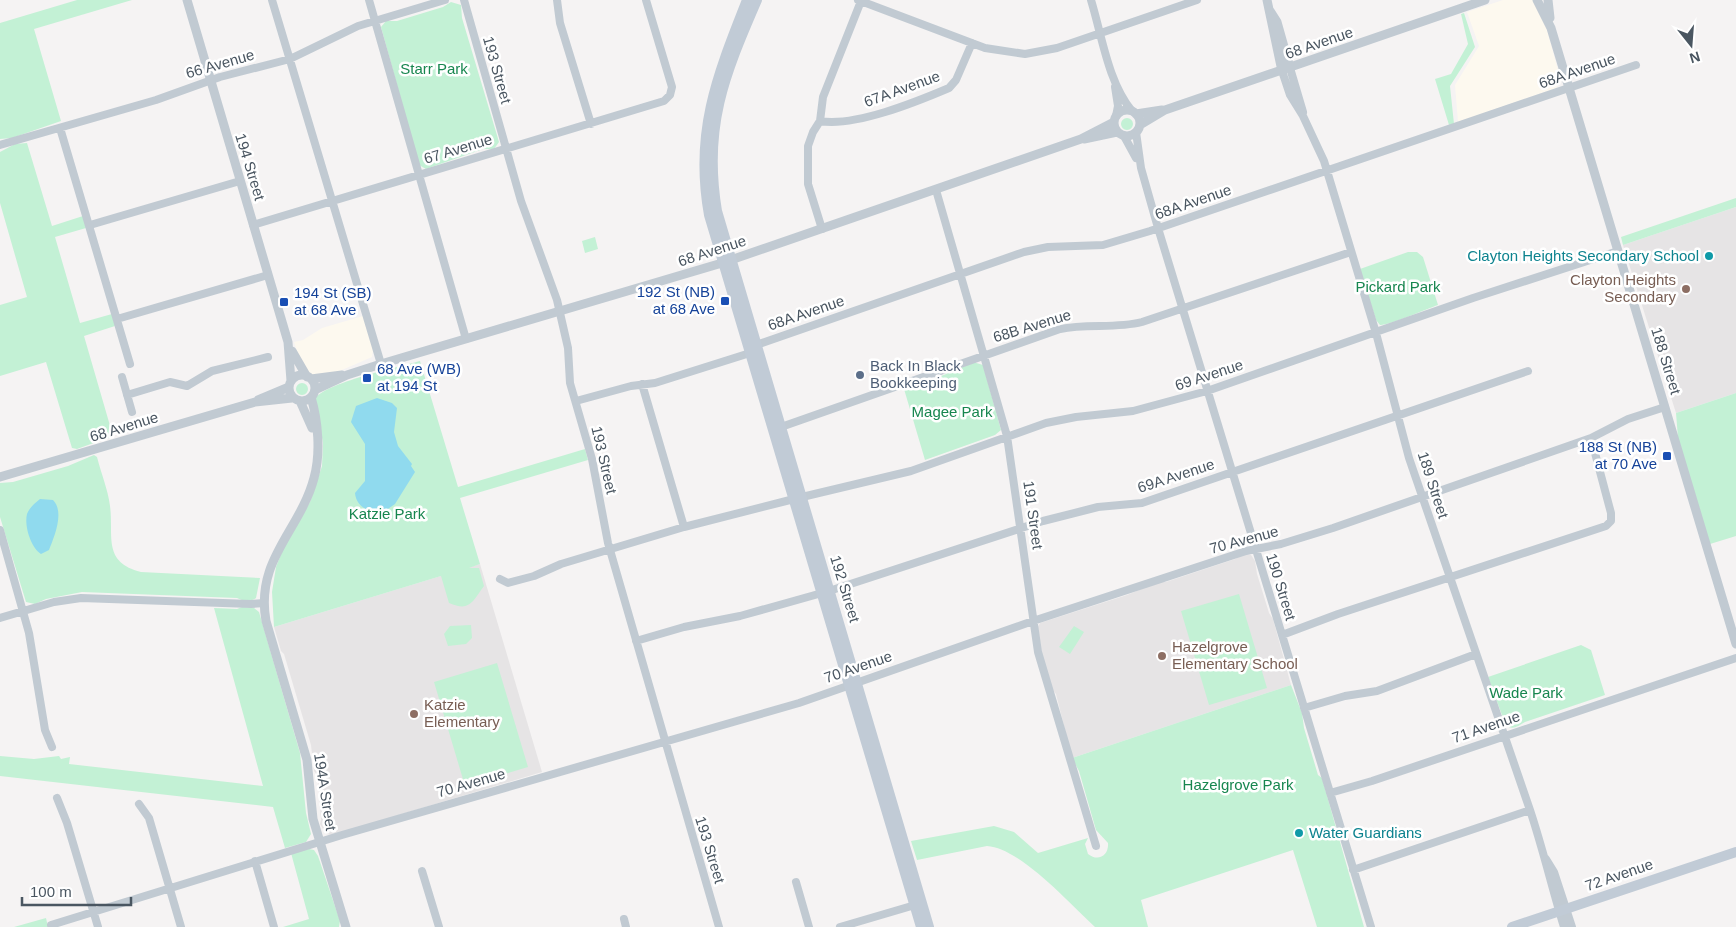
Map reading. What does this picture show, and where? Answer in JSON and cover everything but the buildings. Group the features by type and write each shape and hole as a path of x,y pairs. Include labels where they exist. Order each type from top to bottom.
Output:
{"main road":[{"path":"726,262 706,201 704,165 706,128 711,97 718,75 747,0"},
{"path":"726,262 712,181 714,124 724,80 757,0"},
{"name":"192 Street","path":"726,262 753,349 781,427 798,498 929,927"},
{"name":"192 Street","path":"753,349 771,421 776,428 825,576 826,592"},
{"name":"192 Street","path":"853,683 921,927"},
{"name":"72 Avenue","path":"1512,927 1736,852"}],"street":[{"name":"194 Street","path":"187,0 288,342 309,378"},
{"path":"272,0 381,364"},
{"path":"369,0 466,339"},
{"name":"66 Avenue","path":"0,145 156,100 210,80 290,59 374,21 445,0"},
{"name":"193 Street","path":"464,0 524,209 550,277 567,340 569,372 592,459 610,550 719,927"},
{"path":"557,0 560,23 591,124"},
{"name":"67 Avenue","path":"253,225 656,104 670,96 672,87 670,78 646,0"},
{"path":"1091,0 1114,78 1125,103 1134,113 1138,128"},
{"path":"822,229 808,184 807,159 810,139 820,121 823,97 860,1 972,43 999,51 1030,53 1051,50 1197,0"},
{"name":"68 Avenue","path":"309,378 348,374 726,262 1081,139 1115,119 1124,110 1134,113 1165,110 1486,0"},
{"name":"188 Street","path":"1537,0 1552,28"},
{"name":"188 Street","path":"1548,0 1552,28 1736,644"},
{"name":"189 Street","path":"1268,4 1277,22 1286,70 1303,116 1327,171 1376,333 1409,458 1422,498 1546,859 1554,872 1563,910 1564,927"},
{"name":"67A Avenue","path":"820,121 831,123 861,118 949,88 956,80 972,43"},
{"name":"68A Avenue","path":"576,401 642,384 753,349 962,276 1024,252 1048,247 1103,245 1158,228 1636,65"},
{"path":"1114,78 1118,106 1115,119 1121,134"},
{"name":"68 Avenue","path":"1081,139 1121,134 1138,128 1165,110"},
{"path":"60,128 130,364"},
{"name":"190 Street","path":"1138,128 1141,168 1158,228 1371,927"},
{"name":"190 Street","path":"1121,134 1141,168"},
{"path":"90,225 240,181"},
{"name":"191 Street","path":"936,190 1007,436 1033,621 1042,667 1096,846"},
{"name":"69 Avenue","path":"500,579 508,583 534,576 561,564 684,527 903,473 1046,423 1133,412 1207,391 1473,298 1618,251"},
{"name":"68B Avenue","path":"781,427 985,355 1071,327 1124,326 1183,309 1351,252"},
{"path":"117,319 268,275"},
{"name":"194 Street","path":"288,342 290,384"},
{"path":"127,395 170,382 187,386 212,371 268,357"},
{"name":"69A Avenue","path":"636,641 679,628 733,618 826,592 1021,527 1098,507 1142,503 1528,371"},
{"name":"68 Avenue","path":"313,393 348,374"},
{"path":"0,618 81,598 264,603 265,585 272,560 307,497 314,478 317,459 317,440 313,393 309,378 297,376 290,384 317,440"},
{"path":"122,377 132,412"},
{"name":"68 Avenue","path":"0,477 256,402 290,384"},
{"path":"642,384 684,527"},
{"path":"296,399 306,401 313,393"},
{"name":"68 Avenue","path":"256,402 296,399"},
{"name":"70 Avenue","path":"51,925 319,842 799,703 1033,621 1255,549 1302,538 1422,498 1591,438 1628,419 1665,407"},
{"path":"1282,635 1338,614 1606,526 1611,521 1604,481 1591,438"},
{"path":"0,530 24,611 33,651 45,730 52,747"},
{"name":"194A Street","path":"264,603 269,629 307,760 310,805 319,842 346,927"},
{"path":"1304,708 1342,697 1377,691 1476,654"},
{"name":"71 Avenue","path":"1330,793 1372,781 1736,658"},
{"path":"57,798 65,816 98,927"},
{"path":"139,804 149,818 181,927"},
{"path":"1353,870 1530,810"},
{"path":"255,861 274,927"},
{"path":"422,871 439,927"},
{"path":"796,882 809,927"},
{"path":"840,927 915,904"},
{"name":"189 Street","path":"1563,910 1572,927"}],"shaded area":[{"path":"1503,0 1534,0 1543,16 1561,81 1556,88 1458,122 1455,85 1479,46 1467,12"},
{"name":"Clayton Heights Secondary","path":"1736,207 1736,393 1676,413 1623,245"},
{"path":"363,316 373,349 372,357 335,373 312,375 309,373 301,363 294,342 303,340 322,328"},
{"name":"Hazelgrove Elementary School","path":"1244,554 1251,555 1255,561 1257,574 1269,613 1273,619 1291,685 1072,758 1056,694 1052,689 1042,656 1038,627 1040,623 1127,595 1158,582 1166,582 1235,559"},
{"name":"Katzie Elementary","path":"480,564 542,772 332,835 326,834 320,824 318,776 314,771 311,745 274,627"}],"green space":[{"path":"77,0 132,0 34,29 61,121 12,138 0,139 0,23"},
{"name":"Starr Park","path":"451,2 461,5 462,18 499,142 494,149 483,149 426,169 419,165 381,27 386,21 397,21 443,7"},
{"path":"1464,13 1475,47 1450,86 1454,124 1449,125 1435,79 1451,74 1468,44 1461,14"},
{"path":"1125,118 1129,118 1133,124 1129,130 1125,130 1121,126 1121,122"},
{"path":"27,143 52,226 83,216 86,228 55,237 80,323 112,314 115,326 84,336 113,436 77,449 72,448 46,362 0,376 0,305 27,297 0,203 0,152 15,144"},
{"path":"1736,198 1736,207 1623,245 1621,237"},
{"path":"595,237 598,249 585,253 582,241"},
{"name":"Pickard Park","path":"1408,252 1417,252 1423,257 1438,305 1380,325 1376,320 1360,269"},
{"name":"Katzie Park","path":"420,361 458,487 585,449 588,460 460,498 480,564 469,568 479,568 484,586 470,604 456,606 449,603 441,576 274,627 272,592 276,567 283,549 310,502 322,466 323,443 315,399 332,387 380,371"},
{"name":"Magee Park","path":"973,362 983,365 1001,430 995,435 925,460 904,389"},
{"path":"302,383 308,389 302,395 296,389"},
{"path":"1736,393 1736,536 1710,544 1678,438 1676,413"},
{"path":"94,455 97,457 109,500 112,546 120,562 129,568 141,572 260,578 256,598 246,601 237,598 82,592 46,599 35,604 26,602 0,517 0,483 13,482 68,466"},
{"path":"1239,594 1267,688 1209,705 1181,611"},
{"path":"242,607 254,608 259,612 300,753 306,813 311,834 306,842 285,848 273,807 0,776 0,756 34,759 59,756 61,759 70,757 69,764 263,786 214,608 237,609"},
{"path":"471,625 472,638 466,644 448,646 444,634 450,626"},
{"path":"1074,626 1084,632 1070,654 1059,647"},
{"name":"Wade Park","path":"1581,645 1591,650 1605,695 1525,722 1516,727 1506,726 1488,677"},
{"path":"497,663 528,767 465,786 434,682"},
{"name":"Hazelgrove Park","path":"1291,685 1302,713 1304,728 1318,775 1322,778 1364,927 1317,927 1293,850 1141,900 1148,927 1095,927 1029,866 1000,849 987,846 917,860 911,841 994,826 1014,832 1038,853 1088,838 1085,844 1088,854 1095,857 1102,856 1107,851 1108,843 1096,830 1079,771 1072,758"},
{"path":"309,849 314,850 318,856 340,921 339,927 283,927 309,919 291,853"},
{"path":"46,918 48,927 14,927"}],"water":[{"path":"377,398 392,403 397,408 394,432 398,446 412,464 411,466 415,472 395,504 382,513 364,508 356,498 355,493 365,481 365,444 351,422 356,406"},
{"path":"40,499 53,500 58,511 56,532 49,550 41,554 31,542 26,519 29,510"}],"place":[{"name":"Clayton Heights Secondary School","path":"1709,256"},
{"name":"Clayton Heights Secondary","path":"1686,289"},
{"name":"192 St (NB) at 68 Ave","path":"725,301"},
{"name":"194 St (SB) at 68 Ave","path":"284,302"},
{"name":"Back In Black Bookkeeping","path":"860,375"},
{"name":"68 Ave (WB) at 194 St","path":"367,378"},
{"name":"188 St (NB) at 70 Ave","path":"1667,456"},
{"name":"Hazelgrove Elementary School","path":"1162,656"},
{"name":"Katzie Elementary","path":"414,714"},
{"name":"Water Guardians","path":"1299,833"}]}
